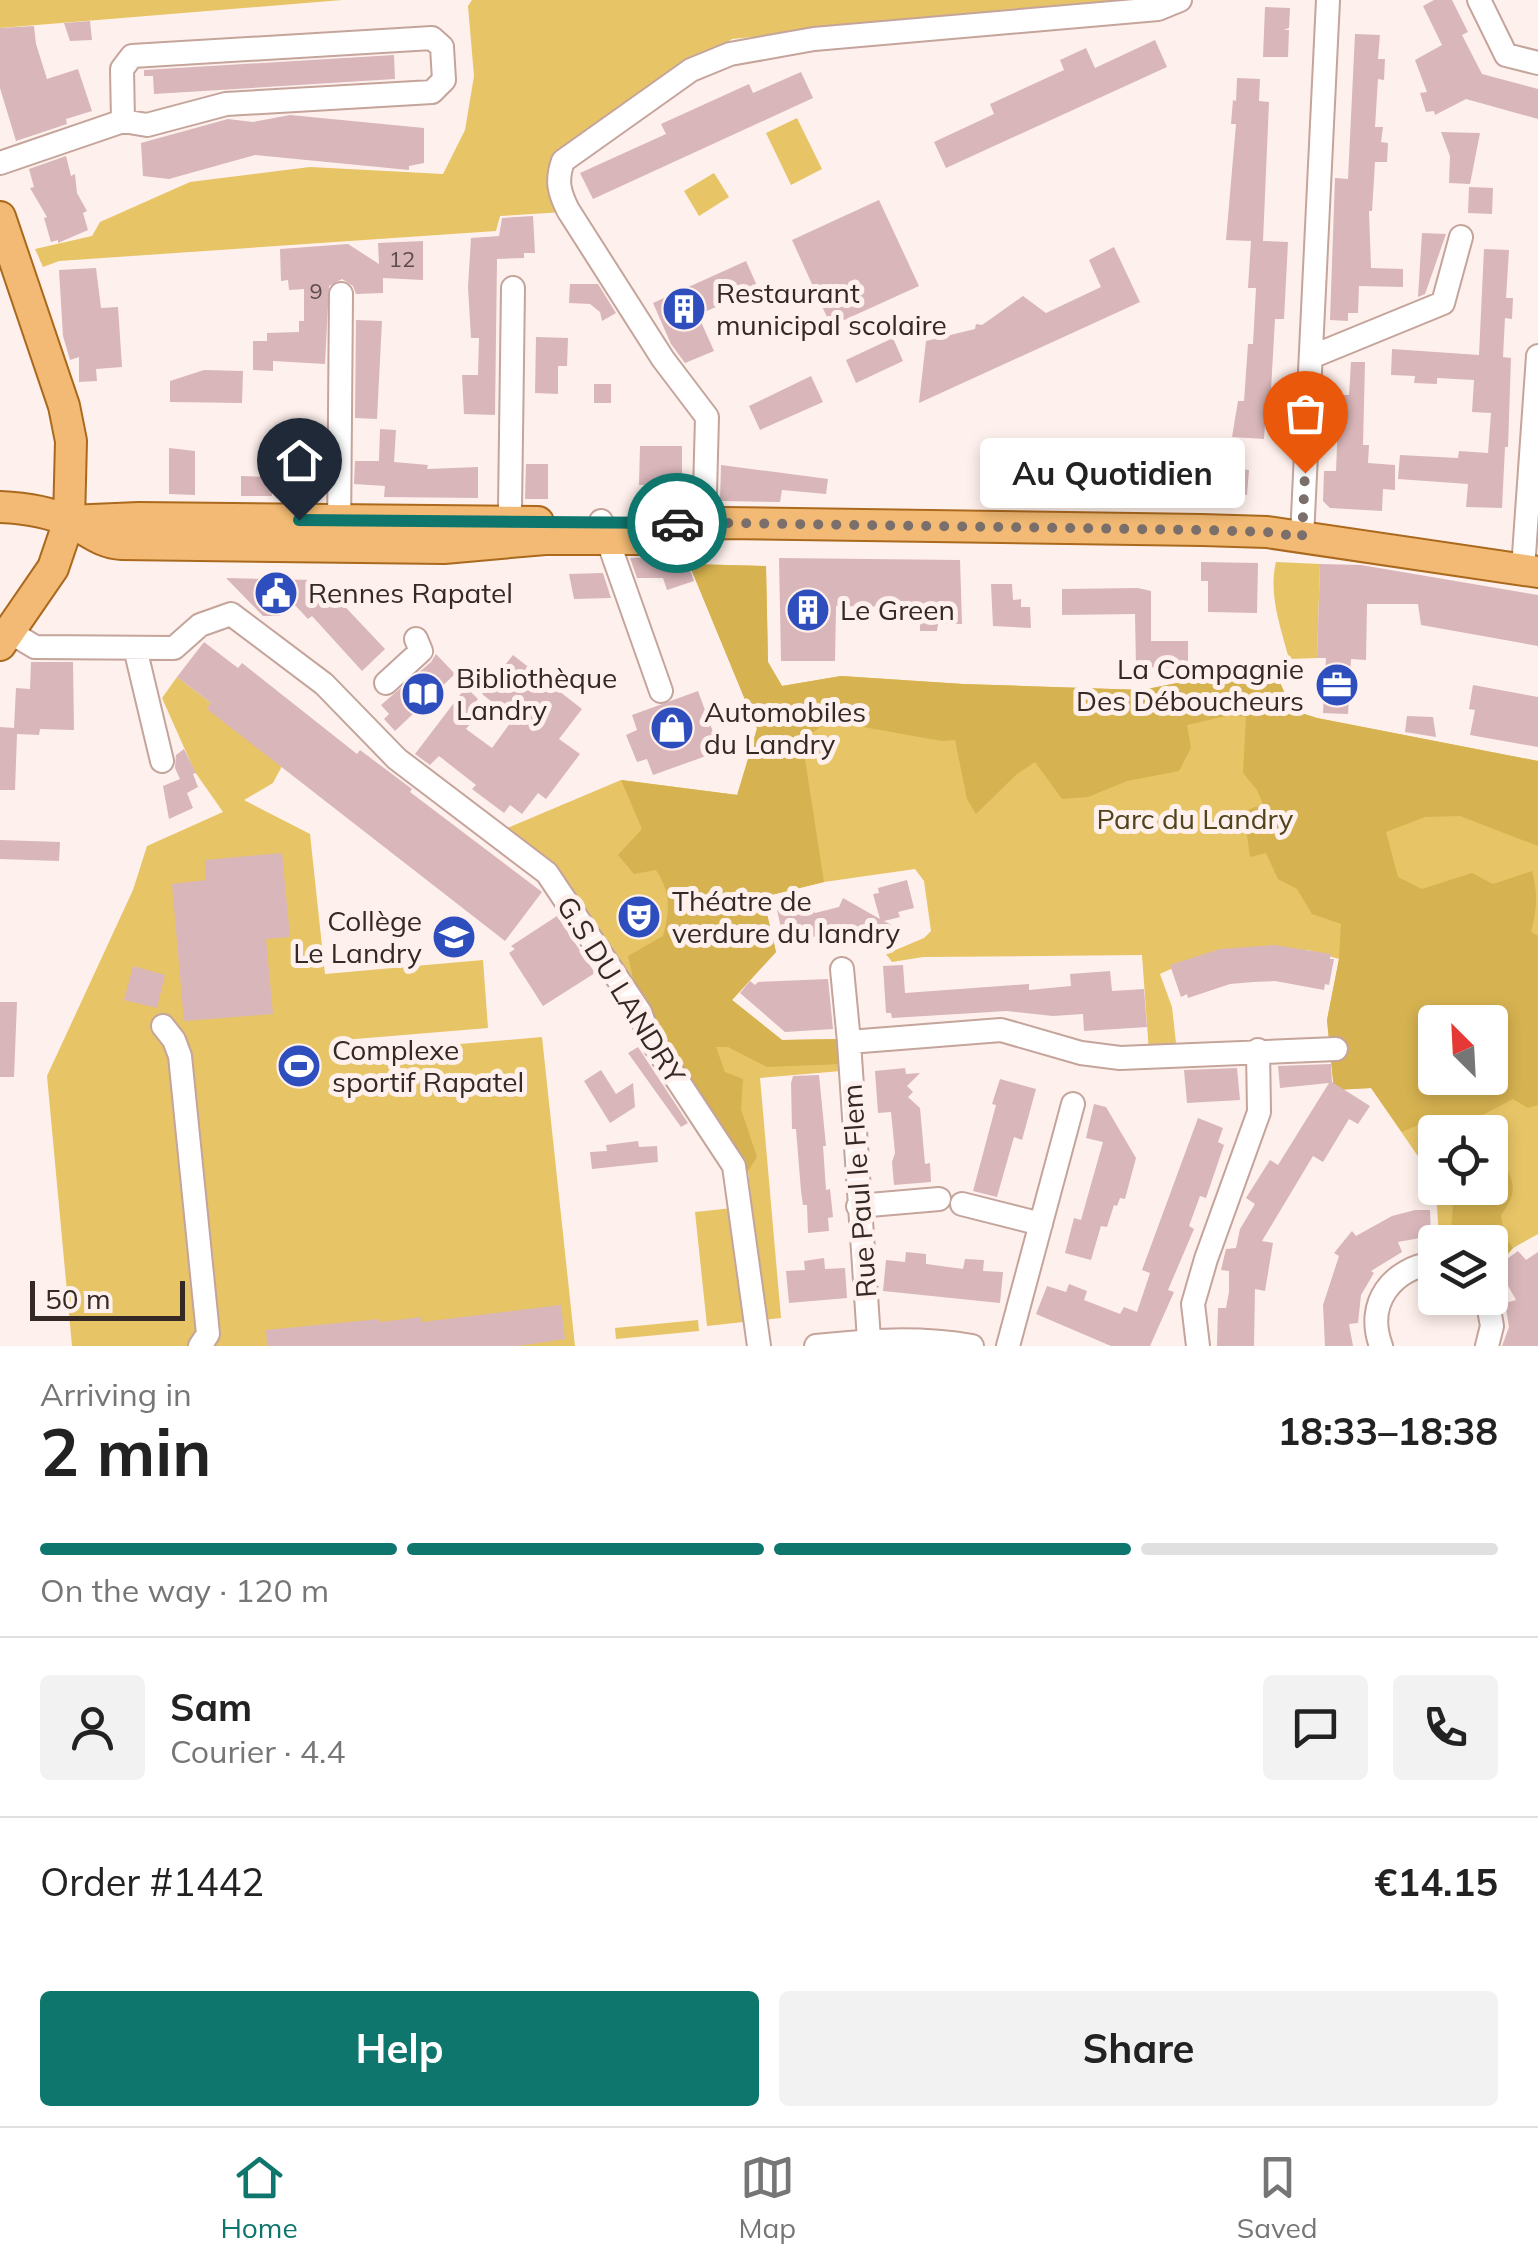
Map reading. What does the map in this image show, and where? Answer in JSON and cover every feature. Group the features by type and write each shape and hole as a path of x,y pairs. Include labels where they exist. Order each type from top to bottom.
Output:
{"main road":[{"path":"0,217 69,424 68,521 50,575 5,638"},
{"path":"0,507 68,521 109,543 604,530 679,523 704,531 723,523 1202,530 1267,532 1530,571"},
{"path":"0,526 21,528 68,521"}],"street":[{"path":"704,531 707,417 662,359 568,210 557,178 562,161 691,70 730,54 814,40 1158,9 1180,0"},
{"path":"1302,537 1328,0"},
{"path":"1480,0 1506,55 1538,64"},
{"path":"0,164 123,121 147,125 226,104 432,92 444,80 442,47 432,38 132,56 122,69 123,121"},
{"path":"1311,357 1444,303 1460,237"},
{"path":"508,533 513,288"},
{"path":"339,534 342,294"},
{"path":"1530,571 1538,356"},
{"path":"604,530 661,691"},
{"name":"G.S DU LANDRY","path":"145,648 174,648 200,625 231,614 324,684 396,759 547,873 640,1012 648,1037 734,1166 759,1346"},
{"path":"5,638 35,647 145,648 162,761"},
{"path":"386,684 421,651 416,639"},
{"name":"Rue Paul le Flem","path":"842,969 869,1340"},
{"path":"163,1026 180,1056 208,1334 200,1346"},
{"path":"849,1042 1000,1030 1081,1053 1120,1058 1336,1049"},
{"path":"1198,1346 1194,1304 1206,1259 1260,1112 1258,1050"},
{"path":"1008,1346 1073,1104"},
{"path":"858,1206 951,1202 1041,1224"},
{"path":"1381,1346 1376,1323 1384,1292 1405,1270 1418,1267"},
{"path":"1487,1346 1492,1326 1490,1315"},
{"path":"816,1346 869,1340 941,1340 972,1346"}],"green space":[{"path":"0,0 342,0 0,28"},
{"path":"472,0 1145,0 732,39 566,147 564,212 500,216 496,231 59,261 43,267 35,249 92,236 100,222 190,182 310,167 443,174 465,130 474,76 468,6"},
{"path":"797,118 822,169 791,185 766,133"},
{"path":"714,173 729,197 699,216 684,191"},
{"path":"1276,562 1320,564 1317,658 1289,659 1274,599"},
{"name":"Parc du Landry","path":"689,564 766,566 768,662 782,686 841,676 1142,690 1272,664 1292,710 1538,761 1538,1234 1508,1254 1508,1225 1438,1225 1437,1205 1508,1205 1508,1115 1418,1115 1418,1156 1371,1088 1334,1090 1327,1020 1339,959 1308,950 1199,956 1160,974 1172,1007 1177,1052 1149,1052 1142,955 923,957 892,962 886,954 924,938 931,931 924,881 915,869 824,882 763,897 776,952 732,1000 782,1040 839,1039 841,1071 760,1078 781,1318 707,1326 695,1212 752,1206 748,1171 638,1000 500,831 621,780 738,795 757,728"},
{"name":"Complexe sportif Rapatel","path":"177,677 211,703 208,709 282,766 273,783 244,800 310,834 325,974 483,960 488,1028 331,1041 331,1055 542,1037 575,1346 72,1346 47,1076 133,890 147,846 223,812 195,772 162,698"},
{"path":"698,1320 699,1331 616,1339 615,1328"}],"shaded area":[{"path":"689,564 766,566 768,662 782,686 841,676 1142,690 1272,664 1292,710 1538,761 1538,846 1460,816 1425,817 1386,832 1398,877 1422,889 1472,873 1493,884 1532,871 1536,901 1531,932 1538,936 1538,1105 1528,1108 1513,1099 1483,1115 1418,1115 1418,1125 1402,1132 1371,1088 1334,1090 1327,1020 1339,959 1341,924 1312,914 1297,889 1278,879 1266,853 1250,857 1247,835 1240,822 1250,809 1263,804 1243,773 1246,717 1230,715 1187,725 1191,748 1179,771 1127,781 1088,797 1062,799 1035,762 976,814 967,799 955,740 829,721 802,740 824,882 763,897 776,952 732,1000 782,1040 839,1039 841,1064 767,1067 728,1047 716,1047 725,1072 743,1079 741,1109 757,1157 748,1171 638,1000 628,956 663,936 668,902 656,870 634,874 618,855 642,829 621,780 737,795 757,729"},
{"path":"1508,1172 1512,1181 1508,1203"},
{"path":"1453,1205 1507,1205 1501,1215 1502,1225 1451,1225"}],"building":[{"path":"1434,0 1452,0 1468,32 1462,35 1482,74 1538,89 1538,119 1466,99 1435,115 1434,111 1426,112 1420,93 1427,92 1415,60 1442,45 1423,6"},
{"path":"1265,7 1290,8 1289,28 1284,30 1289,30 1288,57 1263,57"},
{"path":"90,21 92,40 70,41 64,23"},
{"path":"34,26 47,79 78,69 92,111 16,141 0,88 0,28"},
{"path":"1355,34 1380,35 1378,59 1385,59 1384,80 1378,79 1375,127 1383,127 1381,142 1388,143 1387,162 1375,162 1369,211 1371,268 1403,269 1403,287 1359,286 1358,313 1348,313 1348,321 1330,320 1335,178 1348,179"},
{"path":"1155,40 1167,67 946,168 934,142 994,114 990,104 1064,70 1060,60 1086,48 1095,68"},
{"path":"394,55 395,79 154,94 153,76 144,76 144,70"},
{"path":"801,72 813,98 593,199 580,173 666,134 661,124 749,84 753,93"},
{"path":"1237,78 1260,79 1259,101 1269,102 1263,241 1288,242 1284,319 1275,319 1269,425 1265,425 1264,439 1232,437 1238,401 1244,401 1256,288 1248,288 1251,241 1226,240"},
{"path":"290,115 424,128 424,163 409,166 409,170 255,155 169,179 143,176 141,143 228,119 253,122"},
{"path":"1441,132 1480,133 1470,184 1449,183 1450,156"},
{"path":"66,156 87,211 83,213 88,230 58,243 51,242 44,218 47,217 30,188 34,187 29,169"},
{"path":"1469,187 1493,188 1492,214 1468,213"},
{"path":"879,200 919,286 831,326 792,240"},
{"path":"533,216 535,253 524,253 524,258 497,259 495,415 464,414 462,375 478,375 479,338 471,338 468,287 471,238 499,236 502,218"},
{"path":"1422,233 1446,234 1425,294 1418,297"},
{"path":"423,241 423,280 383,278 383,293 356,294 353,286 342,279 329,286 325,364 273,361 273,371 253,370 253,341 267,341 267,333 299,332 299,321 304,321 304,289 289,290 288,280 281,281 280,249 348,244 379,264 378,243"},
{"path":"1114,247 1140,302 919,403 926,341 975,329 976,324 982,325 1023,296 1046,313 1101,287 1089,260"},
{"path":"1484,249 1509,250 1506,298 1513,298 1512,319 1505,318 1503,357 1511,358 1502,508 1466,507 1468,484 1398,479 1400,455 1458,458 1459,451 1488,453 1491,413 1472,412 1474,380 1437,378 1437,384 1414,383 1415,376 1391,375 1392,349 1479,355"},
{"name":"Restaurant municipal scolaire","path":"746,261 758,288 698,315 714,351 685,363 671,344 653,303"},
{"path":"96,268 101,308 118,307 122,367 96,369 97,381 79,382 79,357 70,360 63,336 59,270"},
{"path":"570,284 598,284 616,313 602,321 600,312 590,304 569,303"},
{"path":"356,320 382,321 377,419 355,418"},
{"path":"536,337 568,338 567,366 558,366 558,394 535,393"},
{"path":"893,338 903,361 856,383 846,360"},
{"path":"1351,362 1365,362 1363,445 1369,445 1368,463 1395,465 1395,490 1383,489 1382,511 1330,508 1323,501 1324,471 1336,471 1339,395 1349,395"},
{"path":"204,370 243,371 242,403 170,402 170,381"},
{"path":"811,376 823,402 760,430 749,406"},
{"path":"594,384 611,384 611,403 594,403"},
{"path":"380,429 396,430 394,462 428,465 427,469 478,467 478,498 384,497 385,486 354,484 355,461 379,461"},
{"path":"640,446 682,446 682,485 639,485"},
{"path":"169,448 195,451 195,495 169,494"},
{"path":"1165,448 1240,456 1240,469 1249,470 1247,495 1154,481 1154,496 1055,495 1054,485 1100,479 1121,469 1123,458 1143,459"},
{"path":"526,464 548,464 548,499 525,499"},
{"path":"721,465 828,479 826,494 782,490 780,502 720,501"},
{"path":"241,476 273,477 272,496 241,496"},
{"path":"678,557 685,566 688,564 694,581 667,590 663,578 637,578 630,558"},
{"path":"779,558 960,560 962,624 938,624 937,631 920,631 920,616 907,616 907,607 836,606 835,661 781,661"},
{"path":"1201,562 1258,563 1257,613 1208,612 1208,581 1201,581"},
{"path":"1320,564 1361,565 1538,595 1538,646 1421,625 1418,604 1367,604 1366,660 1351,659 1348,714 1323,713 1326,658 1317,658"},
{"path":"603,573 611,598 574,599 569,574"},
{"path":"226,578 314,580 334,595 385,649 362,671 312,616 308,619 293,603 279,616 263,616"},
{"path":"991,584 1012,584 1013,600 1021,599 1021,607 1030,607 1031,628 993,626"},
{"path":"1062,589 1151,591 1151,641 1188,641 1188,668 1136,667 1135,614 1062,615"},
{"path":"204,642 238,668 242,663 357,754 360,750 542,892 505,941 207,709 211,703 177,677"},
{"name":"Bibliothèque Landry","path":"436,654 455,674 395,731 384,719 389,714 381,705"},
{"path":"513,655 582,709 559,739 580,754 546,799 538,793 522,814 510,805 504,813 472,789 476,785 439,756 430,765 415,754 466,687 478,699 463,719 470,724 466,729 492,748 513,719 482,694"},
{"path":"31,662 73,662 74,730 40,729 39,735 17,734 15,790 0,790 0,727 14,728 16,688 30,689"},
{"path":"1473,685 1538,697 1538,747 1470,735 1475,710 1469,709"},
{"path":"698,691 720,751 653,775 647,759 637,762 626,735 637,730 632,715"},
{"path":"1407,716 1433,717 1436,737 1405,732"},
{"path":"184,749 198,787 187,793 193,808 169,819 163,786 180,779 175,768 176,755"},
{"path":"0,840 60,842 59,861 0,859"},
{"path":"282,853 290,937 266,939 273,1014 184,1021 172,884 206,880 205,860"},
{"path":"907,880 914,908 884,921 892,925 838,945 836,938 818,943 816,936 785,945 777,910 783,909 789,895 813,907 815,913 839,907 843,898 880,919 873,894 879,893 878,888"},
{"path":"557,916 595,973 543,1006 509,953 515,949 511,946"},
{"path":"1274,945 1331,954 1330,959 1334,959 1329,985 1325,984 1324,990 1275,981 1253,982 1181,997 1170,965 1220,949"},
{"path":"903,965 905,993 1029,984 1029,990 1071,986 1070,974 1110,971 1112,991 1144,989 1147,1027 1084,1031 1083,1014 1053,1016 1007,1011 892,1018 891,1013 886,1013 883,966"},
{"path":"133,966 165,975 157,1008 124,1000"},
{"path":"828,979 833,1029 785,1032 740,993 750,981 755,985"},
{"path":"0,1002 17,1002 14,1077 0,1077"},
{"path":"638,1047 688,1123 681,1127 628,1053"},
{"path":"1331,1064 1332,1082 1370,1106 1358,1124 1349,1119 1323,1162 1313,1156 1262,1241 1273,1243 1265,1291 1255,1289 1254,1346 1217,1346 1218,1308 1226,1308 1229,1292 1229,1271 1221,1270 1226,1249 1236,1248 1240,1229 1255,1204 1246,1198 1270,1160 1278,1165 1329,1083 1280,1088 1278,1066"},
{"path":"905,1068 906,1074 920,1073 907,1086 913,1092 908,1097 920,1108 925,1164 930,1163 931,1182 894,1185 891,1112 878,1113 875,1071"},
{"path":"1237,1068 1240,1100 1187,1103 1184,1070"},
{"path":"601,1070 616,1094 633,1083 635,1107 610,1123 584,1081"},
{"path":"819,1075 826,1190 830,1189 833,1217 828,1218 829,1231 808,1233 796,1129 792,1129 791,1083 793,1076"},
{"path":"1000,1079 1036,1089 1022,1140 1014,1137 997,1197 973,1191"},
{"path":"1094,1104 1106,1107 1136,1158 1125,1199 1120,1198 1114,1205 1107,1227 1101,1226 1091,1260 1065,1253 1074,1218 1081,1220 1103,1142 1086,1138"},
{"path":"1198,1118 1223,1128 1218,1142 1224,1145 1206,1198 1200,1196 1189,1226 1194,1229 1168,1290 1174,1292 1150,1346 1111,1346 1036,1314 1047,1286 1066,1292 1069,1284 1087,1291 1084,1300 1120,1314 1124,1307 1137,1312 1150,1273 1142,1270"},
{"path":"638,1141 639,1147 657,1146 658,1162 592,1169 590,1152 607,1151 606,1145"},
{"path":"1430,1210 1431,1225 1418,1225 1418,1238 1398,1242 1402,1252 1371,1271 1374,1273 1361,1295 1358,1323 1349,1324 1353,1346 1325,1346 1323,1305 1339,1256 1334,1253 1352,1231 1356,1236 1392,1216"},
{"path":"1518,1251 1526,1260 1538,1252 1538,1346 1502,1346 1509,1327 1508,1302 1516,1300 1508,1286 1508,1258"},
{"path":"906,1252 926,1254 926,1264 963,1269 965,1259 984,1260 983,1271 1003,1272 1000,1303 883,1291 886,1260 905,1262"},
{"path":"824,1258 825,1269 845,1268 847,1298 789,1303 786,1271 805,1270 804,1261"},
{"path":"561,1305 565,1339 518,1346 267,1346 266,1330 380,1319 422,1317 422,1322"}],"way so far":[{"path":"677,523 704,531 723,523 1202,530 1302,537 1305,473"}],"place":[{"name":"Restaurant municipal scolaire","path":"684,309"},
{"name":"Au Quotidien","path":"1305,473"},
{"name":"Rennes Rapatel","path":"276,593"},
{"name":"Le Green","path":"808,610"},
{"name":"La Compagnie Des Déboucheurs","path":"1337,685"},
{"name":"Bibliothèque Landry","path":"423,694"},
{"name":"Automobiles du Landry","path":"672,728"},
{"name":"Théatre de verdure du landry","path":"639,917"},
{"name":"Collège Le Landry","path":"454,937"},
{"name":"Complexe sportif Rapatel","path":"299,1066"}],"route":[{"path":"299,520 677,523"}]}
